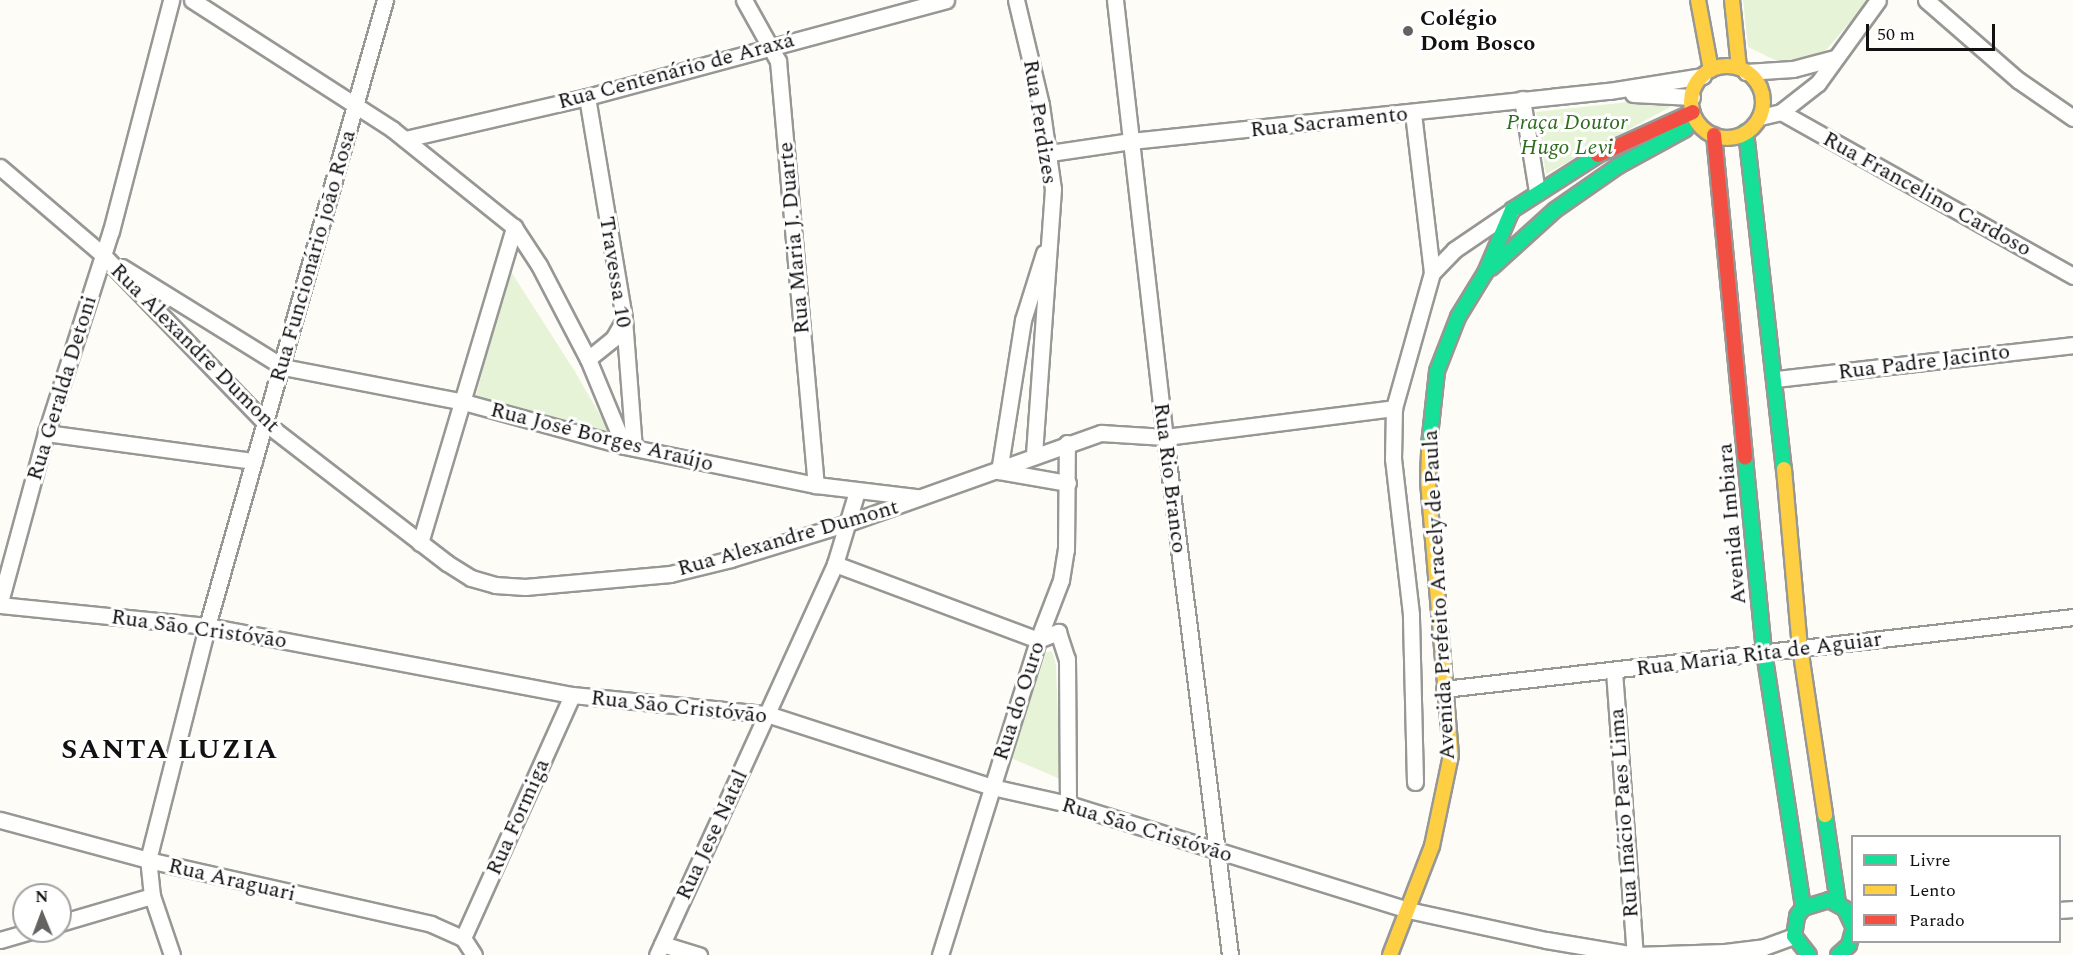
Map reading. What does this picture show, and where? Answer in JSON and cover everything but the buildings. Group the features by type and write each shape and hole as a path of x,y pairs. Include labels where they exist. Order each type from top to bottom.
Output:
{"main road":[{"path":"1698,0 1707,73 1694,110 1714,135 1730,138 1746,132 1760,117 1763,97 1743,70 1732,0"},
{"path":"1707,73 1743,70"},
{"name":"Avenida Prefeito Aracely de Paula","path":"1390,955 1408,910 1443,803 1451,755 1428,481 1429,421 1437,371 1458,317 1485,273 1512,210 1537,192 1610,148 1694,110"},
{"name":"Avenida Prefeito Aracely de Paula","path":"1485,273 1555,210 1694,110"},
{"path":"1746,132 1776,379 1800,647 1838,903 1851,922"},
{"name":"Avenida Imbiara","path":"1714,135 1764,652 1803,908"},
{"path":"1610,148 1618,166"},
{"path":"1807,954 1794,936 1797,916 1803,908 1820,900 1838,903"},
{"path":"1841,954 1851,936"}],"street":[{"name":"Rua Geralda Detoni","path":"0,603 46,433 103,255 171,0"},
{"path":"192,0 405,139 514,227 539,265 588,359 629,447"},
{"name":"Rua Funcionário joão Rosa","path":"148,860 207,626 264,422 283,367 385,0"},
{"name":"Rua Maria J. Duarte","path":"744,0 778,61 816,485"},
{"name":"Rua Centenário de Araxá","path":"405,139 587,97 771,45 946,0"},
{"name":"Rua Perdizes","path":"1016,0 1050,153 1053,189 1046,244"},
{"name":"Rua Rio Branco","path":"1115,0 1165,437 1230,955"},
{"path":"1760,117 1781,112 1818,82 1878,0"},
{"path":"1926,0 2018,80 2073,118"},
{"path":"1743,70 1793,69 1835,58"},
{"path":"1609,91 1707,73"},
{"path":"1609,91 1694,110"},
{"name":"Rua Sacramento","path":"1050,153 1131,141 1609,91"},
{"name":"Travessa 10","path":"587,97 624,320 629,447"},
{"path":"1522,99 1537,192"},
{"name":"Rua Francelino Cardoso","path":"1781,112 2073,276"},
{"path":"1413,113 1432,273"},
{"name":"Rua Alexandre Dumont","path":"0,167 103,255 264,422 420,543 471,578 495,585 525,587 670,574 848,523 999,471 1067,443 1101,433 1165,437 1394,408"},
{"name":"Avenida Prefeito Aracely de Paula","path":"1415,782 1411,614 1393,459 1394,408 1432,273 1454,250 1512,210"},
{"path":"420,543 460,401 514,227"},
{"path":"1034,456 1047,290 1046,244"},
{"path":"1046,244 1023,320 999,471 1068,483"},
{"path":"103,255 283,367"},
{"path":"588,359 613,339 624,320"},
{"name":"Rua Padre Jacinto","path":"1776,379 2073,345"},
{"name":"Rua José Borges Araújo","path":"283,367 460,401 629,447 816,485 923,497"},
{"path":"46,433 254,461"},
{"name":"Rua do Ouro","path":"940,955 1038,639 1061,580 1068,483 1067,443"},
{"name":"Rua Jese Natal","path":"660,949 835,564 857,491"},
{"path":"835,564 1038,639 1058,632 1067,659 1068,804"},
{"name":"Rua São Cristóvão","path":"0,603 207,626 572,695 767,714 992,787 1068,804 1408,910 1635,955 1725,952 1764,947 1794,936"},
{"name":"Rua Maria Rita de Aguiar","path":"1444,689 1614,672 1800,647 2073,617"},
{"name":"Rua Inácio Paes Lima","path":"1614,672 1635,955"},
{"name":"Rua Formiga","path":"464,939 572,695"},
{"name":"Rua Araguari","path":"0,820 148,860 431,924 464,939"},
{"path":"148,860 152,896 172,955"},
{"path":"72,919 152,896"},
{"path":"464,939 474,955"},
{"path":"660,949 699,955"}],"green space":[{"path":"1743,0 1869,0 1820,57 1777,61 1748,47"},
{"name":"Praça Doutor Hugo Levi","path":"1638,101 1672,106 1546,174 1536,112"},
{"path":"508,267 574,370 610,432 476,396"},
{"path":"1052,651 1056,665 1060,779 1011,758 1044,653"}],"traffic: fast":[{"path":"1491,268 1555,210 1618,166 1686,129"},
{"path":"1746,132 1784,469"},
{"path":"1429,445 1437,371 1458,317 1485,273 1512,210 1598,155"},
{"path":"1745,458 1764,652 1803,908"},
{"path":"1825,815 1838,903"},
{"path":"1809,955 1794,936 1797,916 1803,908 1829,900 1845,909 1851,922"},
{"path":"1838,955 1849,945 1851,938"}],"traffic: slow":[{"path":"1698,0 1711,70"},
{"path":"1732,0 1739,68"},
{"path":"1727,66 1747,72 1757,82 1763,102 1757,122 1747,132 1727,138 1707,132 1697,122 1691,102 1697,82 1707,72 1727,66"},
{"path":"1390,955 1432,846 1451,755 1428,481 1429,445"},
{"path":"1784,469 1800,647 1825,815"}],"traffic: jam":[{"path":"1598,155 1693,112"},
{"path":"1714,135 1745,458"}],"place":[{"name":"Colégio Dom Bosco","path":"1408,31"}],"district":[{"name":"SANTA LUZIA","path":"170,750"}]}
